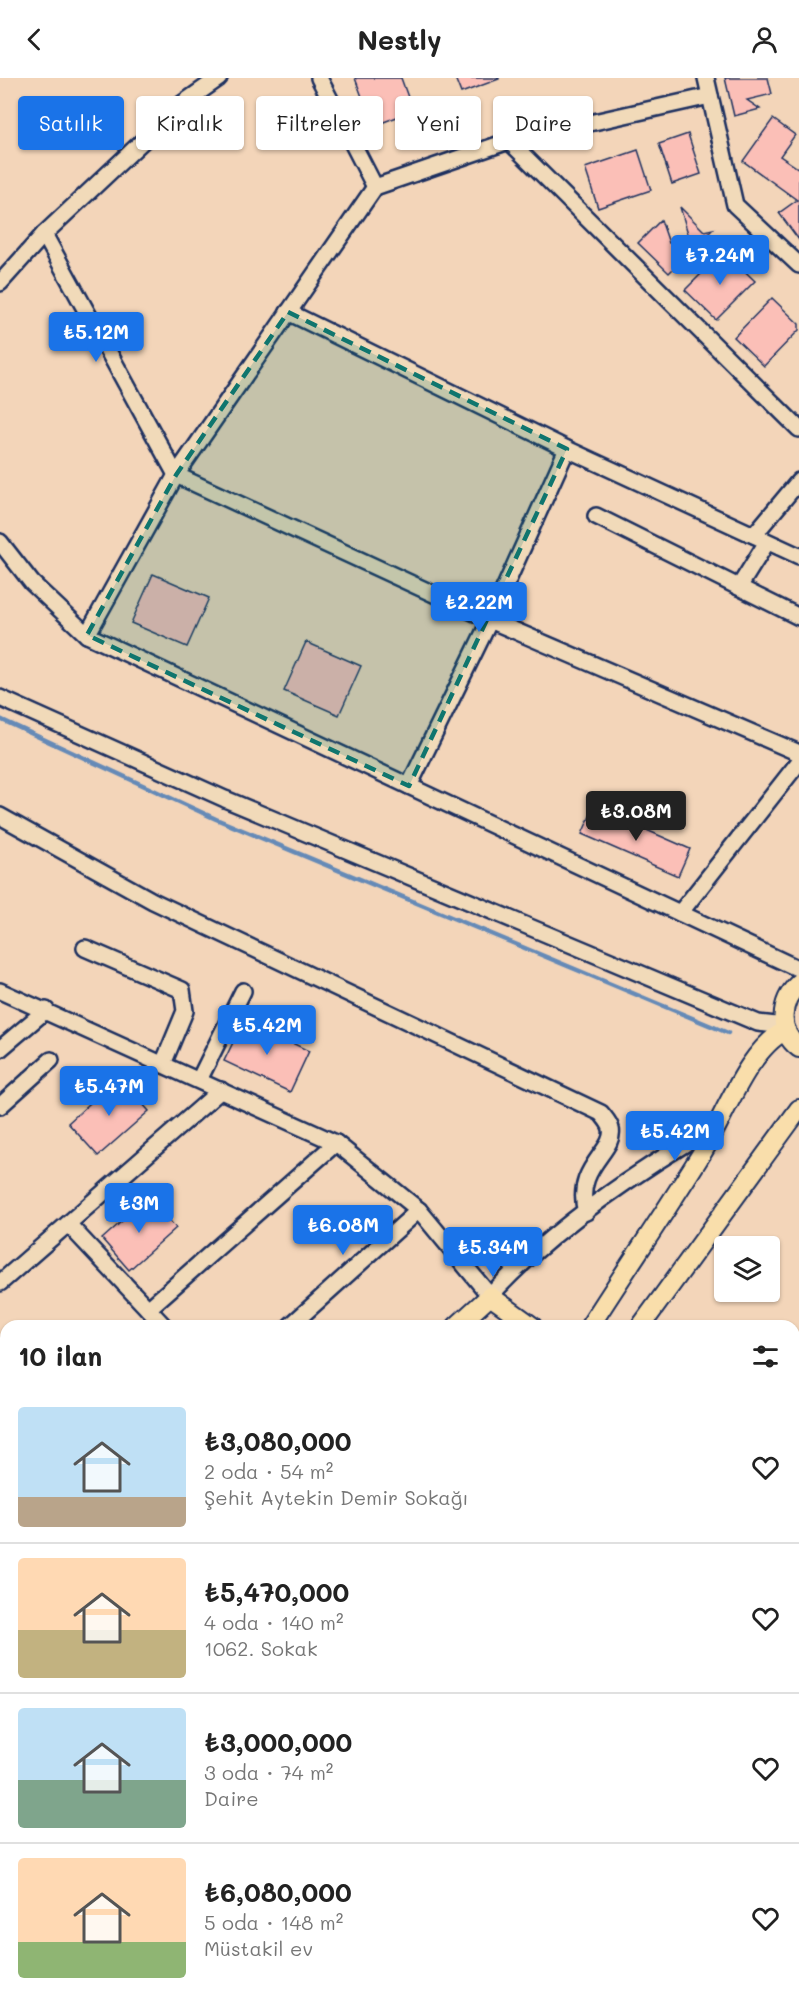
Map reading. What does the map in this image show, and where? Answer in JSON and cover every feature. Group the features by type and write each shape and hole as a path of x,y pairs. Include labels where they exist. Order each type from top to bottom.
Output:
{"main road":[{"path":"799,983 786,1000 783,1011 786,1028 799,1048"},
{"path":"594,1320 718,1124 758,1053 786,1028"},
{"path":"645,1320 799,1109"},
{"path":"464,1320 490,1296 524,1320"}],"street":[{"path":"0,283 44,234 182,104 219,78"},
{"path":"319,78 375,187"},
{"path":"706,78 735,205 799,265"},
{"path":"593,122 710,96"},
{"path":"87,635 176,475 375,187 493,146"},
{"path":"518,150 799,429"},
{"path":"44,234 176,475 490,620 799,753"},
{"path":"288,312 567,448 799,556"},
{"path":"409,786 490,620 567,448"},
{"path":"739,587 760,538 799,481"},
{"path":"596,516 799,617"},
{"path":"0,542 32,583 87,635 799,969"},
{"path":"0,698 225,799 758,1023 786,1028"},
{"path":"680,913 799,762"},
{"path":"0,816 153,901 601,1113 611,1126 611,1137 584,1182 582,1199 586,1212"},
{"path":"85,948 182,990 185,1011 163,1064"},
{"path":"0,991 336,1143 419,1210 490,1296 526,1260 586,1212 686,1143 718,1124"},
{"path":"199,1080 243,991"},
{"path":"0,1049 46,1010"},
{"path":"0,1106 51,1060"},
{"path":"0,1283 221,1090"},
{"path":"148,1309 336,1143"},
{"path":"297,1320 419,1210"},
{"path":"68,1224 158,1320"}],"highlighted area":[{"path":"288,312 567,449 409,786 87,635 176,475"}],"building":[{"path":"355,78 401,78 408,96 395,96 395,118 383,122 383,96 362,96"},
{"path":"455,78 499,78 499,79 461,93"},
{"path":"725,78 768,78 772,94 747,100 760,109 734,116"},
{"path":"773,119 795,135 780,156 799,169 799,240 779,213 797,200 743,161"},
{"path":"688,134 701,174 672,184 659,144"},
{"path":"638,150 651,190 598,208 585,168"},
{"path":"680,207 704,231 713,229 669,273 638,243 661,220 669,243 689,237"},
{"path":"724,251 755,281 716,320 685,290"},
{"path":"772,298 799,324 799,330 764,366 734,337"},
{"path":"153,574 209,598 187,647 131,623"},
{"path":"306,642 361,666 339,715 284,691"},
{"path":"594,807 690,849 678,876 582,834"},
{"path":"244,1020 309,1051 290,1092 224,1061"},
{"path":"119,1077 149,1111 98,1156 68,1123"},
{"path":"149,1197 176,1228 129,1270 102,1239"}],"waterway":[{"path":"0,719 216,819 728,1033"}]}
